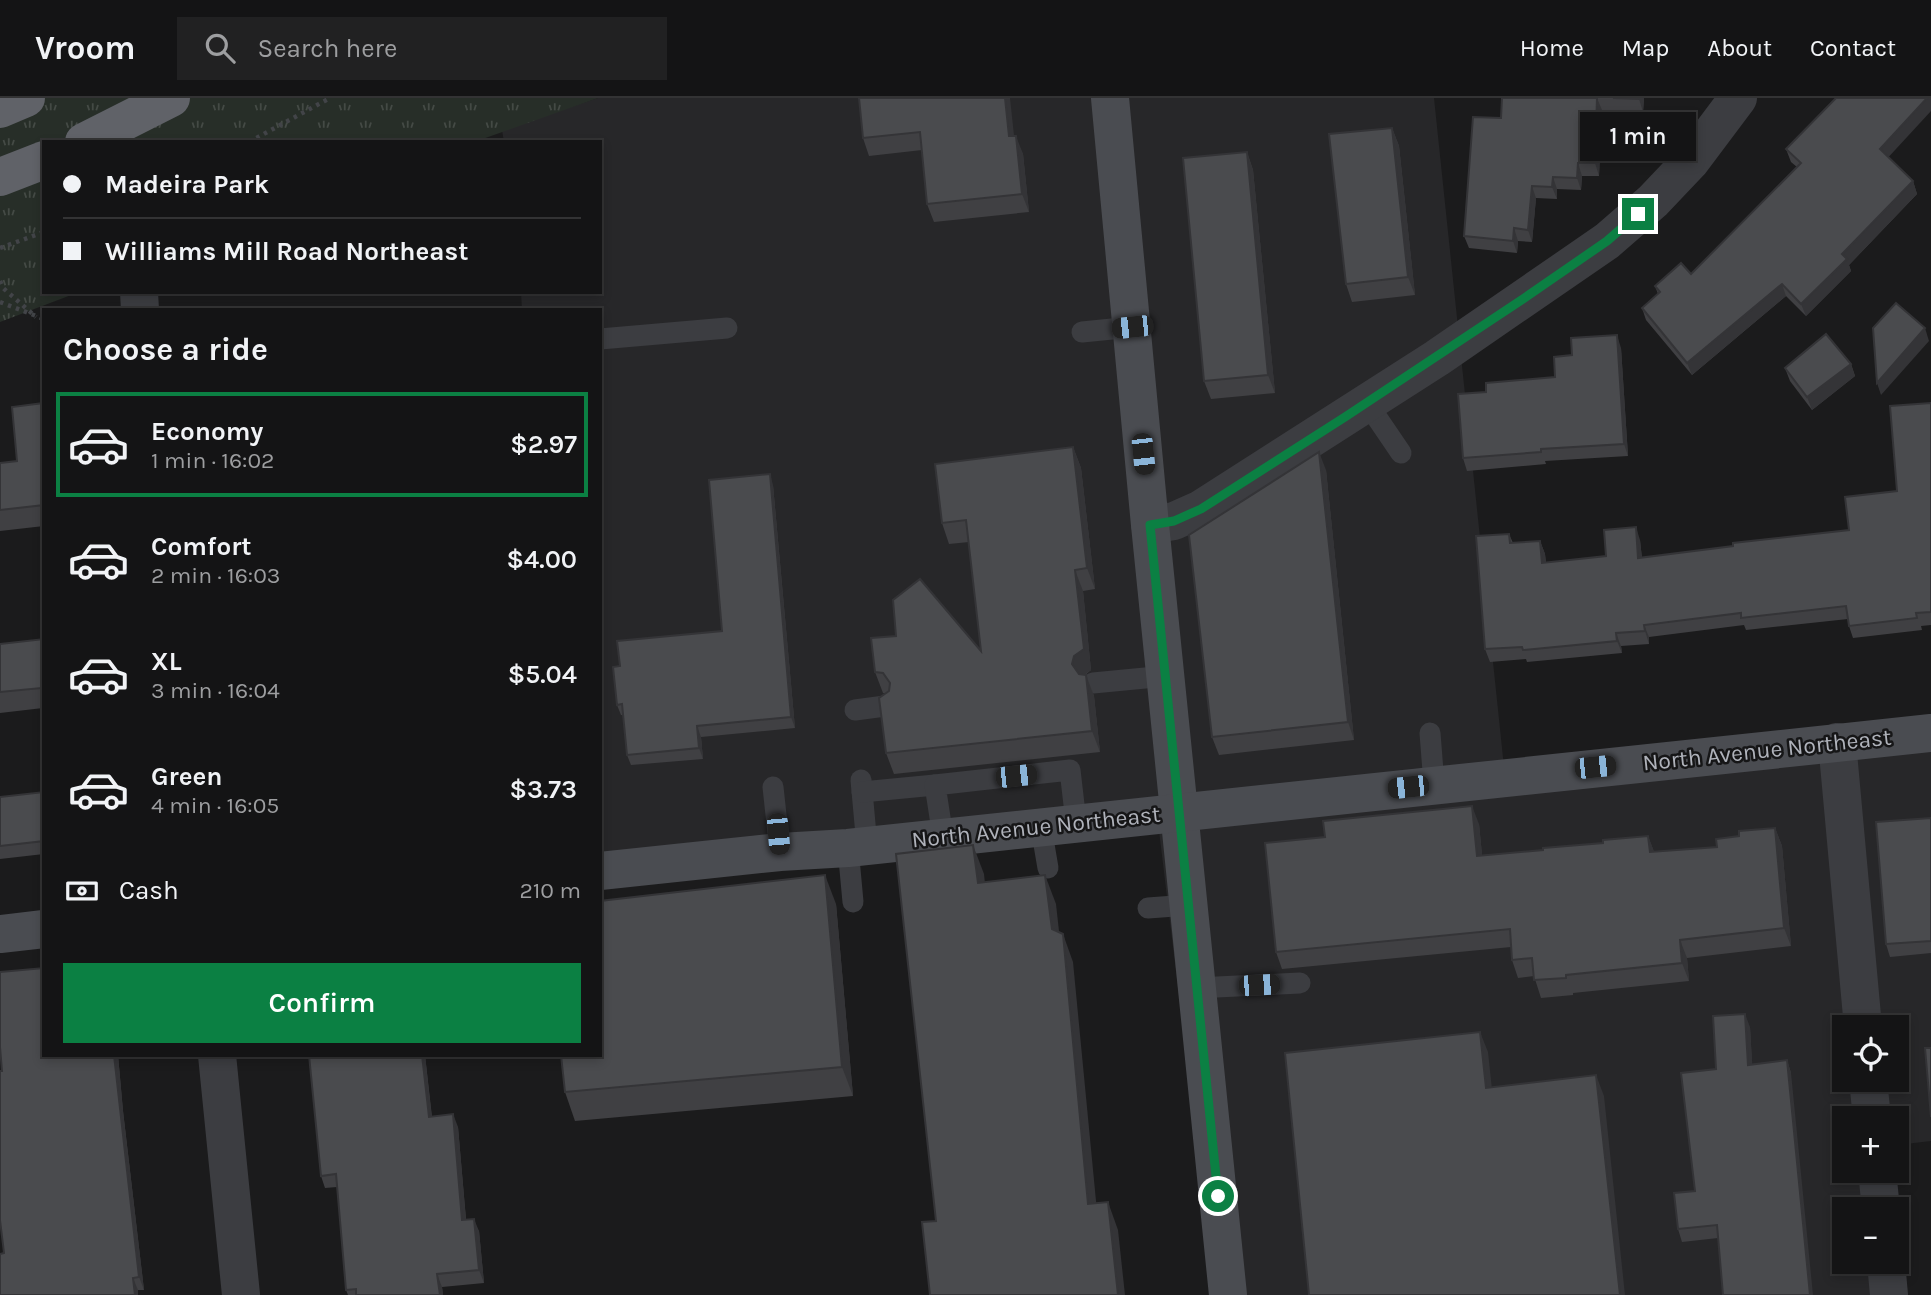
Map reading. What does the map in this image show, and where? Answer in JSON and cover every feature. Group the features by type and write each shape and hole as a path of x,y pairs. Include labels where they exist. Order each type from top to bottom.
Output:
{"highway":[{"path":"0,109 26,98"},
{"path":"88,140 171,98"},
{"path":"0,177 42,161"}],"main road":[{"path":"1110,98 1228,1295"},
{"name":"North Avenue Northeast","path":"602,871 779,852 858,847 1931,733"},
{"path":"0,934 42,929"}],"street":[{"path":"1150,525 1174,521 1201,509 1460,343 1607,241 1653,201 1690,162 1738,98"},
{"path":"1837,742 1862,1015"},
{"path":"217,1057 241,1295"},
{"path":"1886,1274 1889,1295"}],"lane":[{"path":"1082,332 1132,327"},
{"path":"602,339 727,328"},
{"path":"1367,403 1401,453"},
{"path":"1093,683 1166,676"},
{"path":"855,710 885,706"},
{"path":"1430,733 1434,784"},
{"path":"853,902 861,785 935,785 1069,763 1059,824 1048,868"},
{"path":"935,785 943,837"},
{"path":"773,788 779,852"},
{"path":"1148,908 1188,905"},
{"path":"1197,988 1300,983"}],"path":[{"path":"253,140 330,98"},
{"path":"0,248 42,233"},
{"path":"0,281 3,288 36,317"},
{"path":"0,302 42,318"}],"shaded area":[{"path":"598,98 1434,98 1504,767 1931,727 1931,1141 1909,1144 1909,1106 1832,1106 1832,1183 1882,1183 1884,1197 1832,1197 1832,1274 1892,1274 1894,1295 1215,1295 1157,814 602,871 602,308 522,308 521,294 602,294 602,140 504,140 502,130"}],"green space":[{"path":"0,98 598,98 480,140 42,140 42,294 74,294 0,322"}],"building":[{"path":"859,98 1005,98 1009,136 1016,136 1022,194 927,204 920,132 863,138"},
{"path":"1502,98 1597,98 1595,163 1578,163 1577,178 1553,177 1552,187 1532,186 1528,230 1514,228 1513,241 1464,236 1473,117 1501,118"},
{"path":"1836,98 1927,98 1880,149 1913,181 1842,254 1847,259 1801,304 1782,284 1687,363 1642,308 1660,292 1655,286 1681,263 1691,274 1801,163 1786,149"},
{"path":"1392,128 1408,277 1346,284 1329,134"},
{"path":"1247,152 1268,375 1204,381 1183,158"},
{"path":"1896,303 1925,328 1877,383 1873,328"},
{"path":"1826,334 1851,364 1807,397 1785,368"},
{"path":"1617,335 1624,444 1541,449 1541,452 1463,458 1458,394 1486,392 1486,383 1555,377 1554,357 1572,355 1571,338"},
{"path":"42,403 42,505 0,510 0,463 17,461 12,407"},
{"path":"1931,403 1931,612 1916,613 1917,618 1849,626 1846,606 1741,618 1741,613 1644,625 1645,631 1616,633 1617,641 1523,650 1522,647 1485,649 1476,536 1509,534 1510,543 1540,541 1542,563 1606,556 1604,530 1636,527 1638,558 1733,546 1733,543 1849,530 1845,497 1897,491 1890,406"},
{"path":"1073,447 1087,568 1075,570 1084,649 1074,656 1072,664 1079,674 1086,675 1092,731 886,753 879,698 889,691 890,683 883,673 875,672 871,638 896,636 893,600 920,579 981,651 966,520 942,523 935,464"},
{"path":"1319,452 1348,722 1212,737 1189,535"},
{"path":"770,474 791,717 697,726 699,748 627,755 622,704 617,705 613,667 620,666 617,641 722,631 709,480"},
{"path":"42,639 42,697 41,688 0,692 0,644"},
{"path":"42,792 42,841 0,846 0,797"},
{"path":"1472,806 1477,856 1648,836 1650,852 1717,847 1716,839 1739,836 1739,831 1775,828 1784,928 1680,940 1682,963 1534,980 1532,958 1512,960 1510,929 1276,952 1265,843 1325,837 1323,821"},
{"path":"1931,818 1931,941 1886,944 1876,822"},
{"path":"973,845 978,883 1045,875 1052,929 1063,934 1088,1204 1108,1202 1118,1295 930,1295 922,1222 936,1221 896,854"},
{"path":"825,875 842,1067 565,1092 561,1057 602,1057 602,901"},
{"path":"42,968 42,1057 114,1057 139,1277 133,1278 135,1295 0,1295 0,1254 4,1253 0,1220 0,972"},
{"path":"1745,1014 1748,1065 1787,1060 1810,1295 1723,1295 1717,1225 1678,1229 1674,1193 1695,1191 1681,1073 1716,1069 1713,1016"},
{"path":"1480,1032 1486,1088 1596,1075 1620,1295 1309,1295 1285,1053"},
{"path":"1925,1048 1931,1048 1931,1117"},
{"path":"309,1057 422,1057 429,1117 453,1114 462,1220 474,1219 479,1270 437,1274 440,1295 356,1295 356,1289 346,1290 336,1174 321,1176"}],"route":[{"path":"1218,1196 1150,525 1174,521 1201,509 1437,358 1607,241 1638,214"}]}
